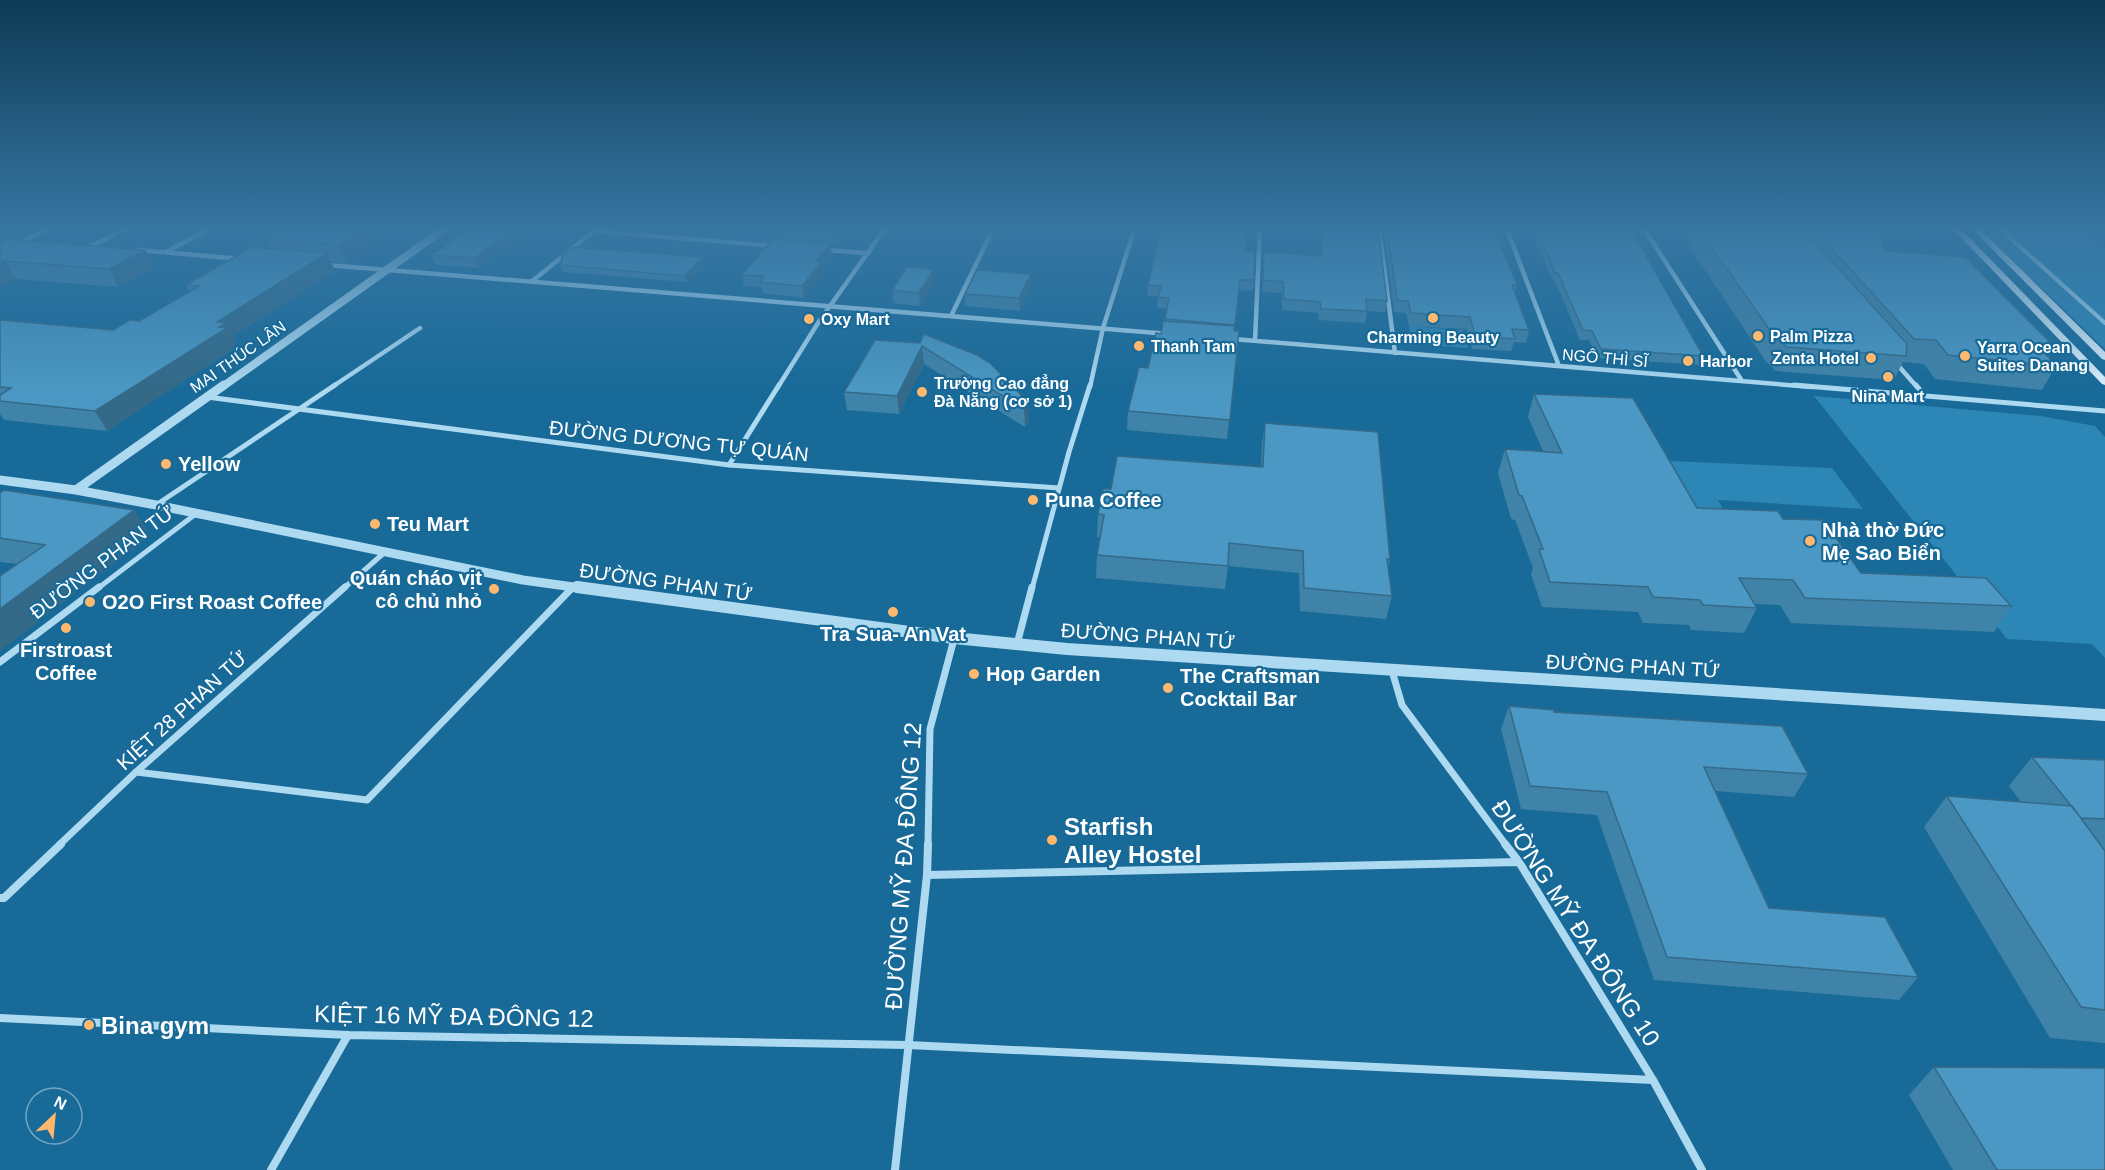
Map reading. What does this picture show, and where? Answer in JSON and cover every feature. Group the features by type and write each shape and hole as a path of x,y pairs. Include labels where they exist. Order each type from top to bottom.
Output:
{"main road":[{"path":"2007,282 2105,382"},
{"path":"2029,282 2105,357"}],"street":[{"name":"MAI THÚC LÂN","path":"76,490 370,282"},
{"path":"526,282 1176,334"},
{"path":"729,465 829,306 847,282"},
{"path":"951,316 968,282"},
{"path":"1017,645 1118,282"},
{"path":"1255,341 1258,282"},
{"path":"1386,282 1395,353"},
{"path":"1527,282 1559,366"},
{"path":"1679,282 1742,381"},
{"path":"2059,282 2105,323"},
{"name":"ĐƯỜNG PHAN TỨ","path":"156,505 420,328"},
{"name":"NGÔ THÌ SĨ","path":"1221,338 2105,411"},
{"path":"1893,359 1925,396"},
{"name":"ĐƯỜNG DƯƠNG TỰ QUÁN","path":"207,397 729,465 1059,488"},
{"name":"ĐƯỜNG PHAN TỨ","path":"0,480 76,490 573,587 954,638 1017,645 1392,671 1703,688 2105,715"},
{"name":"ĐƯỜNG PHAN TỨ","path":"0,662 197,513"},
{"name":"KIỆT 28 PHAN TỨ","path":"2,898 136,772 385,551"},
{"path":"136,772 367,800 573,587"},
{"name":"ĐƯỜNG MỸ ĐA ĐÔNG 12","path":"895,1170 927,875 930,729 954,638"},
{"name":"ĐƯỜNG MỸ ĐA ĐÔNG 10","path":"1392,671 1402,705 1520,862 1653,1080 1702,1170"},
{"path":"927,875 1520,862"},
{"name":"KIỆT 16 MỸ ĐA ĐÔNG 12","path":"0,1018 348,1035 908,1045"},
{"path":"271,1170 348,1035"},
{"path":"908,1045 1653,1080"}],"shaded area":[{"path":"2035,282 2105,282 2105,349"},
{"path":"1409,326 1463,330 1468,348 1413,344"},
{"path":"1814,396 2041,416 2095,426 2105,437 2105,658 2092,644 2007,639"},
{"path":"1646,460 1832,468 1863,509 1718,500 1729,520 1681,523"}],"building":[{"path":"192,282 281,282 217,322 226,322 219,327 227,328 95,411 0,401 0,395 11,388 0,387 0,320 113,330 130,320 139,321 199,286 186,285"},
{"path":"760,282 806,282 802,286"},
{"path":"897,282 926,282 919,293 892,290"},
{"path":"971,282 1027,282 1019,298 965,294"},
{"path":"1149,282 1240,282 1235,325 1165,319 1169,298 1158,297 1161,286 1148,285"},
{"path":"1279,282 1385,282 1387,301 1366,299 1367,311 1321,309 1320,302 1284,299 1283,282"},
{"path":"1394,282 1516,282 1517,285 1512,285 1529,330 1512,329 1515,339 1475,336 1470,317 1411,313 1408,301 1397,300"},
{"path":"1562,282 1661,282 1703,356 1601,349 1592,331 1583,330"},
{"path":"1736,282 1850,282 1907,344 1906,356 1787,347 1774,336"},
{"path":"1862,282 1990,282 2054,346 2037,344 2056,366 1948,355 1936,340 1914,339"},
{"path":"1163,321 1235,326 1234,331 1239,331 1230,420 1128,411 1139,367 1148,368 1156,333 1161,334"},
{"path":"924,334 977,355 990,363 1029,403 1024,409 922,346 897,396 844,392 875,340 920,343"},
{"path":"1534,394 1633,398 1697,508 1778,511 1783,519 1823,520 1861,573 1986,578 2011,606 1805,598 1793,580 1739,578 1757,608 1703,605 1700,600 1653,597 1648,587 1550,582 1539,549 1543,549 1522,496 1519,495 1505,449 1562,453"},
{"path":"1265,423 1378,432 1390,559 1387,559 1392,596 1304,588 1303,551 1229,543 1228,566 1097,555 1104,515 1098,514 1103,489 1111,489 1117,456 1263,467"},
{"path":"4,490 134,510 0,609 0,576 45,545 0,538 0,493"},
{"path":"1509,706 1554,710 1554,712 1782,726 1808,774 1704,767 1769,908 1885,917 1918,977 1667,957 1607,792 1530,786"},
{"path":"2032,757 2105,760 2105,819 2081,818"},
{"path":"1947,796 2072,806 2105,851 2105,1010 2081,1007"},
{"path":"1934,1067 2105,1068 2105,1170 1997,1170"}],"place":[{"name":"Charming Beauty","path":"1433,318"},
{"name":"Oxy Mart","path":"809,319"},
{"name":"Palm Pizza","path":"1758,336"},
{"name":"Thanh Tam","path":"1139,346"},
{"name":"Yarra Ocean Suites Danang","path":"1965,356"},
{"name":"Zenta Hotel","path":"1871,358"},
{"name":"Harbor","path":"1688,361"},
{"name":"Nina Mart","path":"1888,377"},
{"name":"Trường Cao đẳng Đà Nẵng (cơ sở 1)","path":"922,392"},
{"name":"Yellow","path":"166,464"},
{"name":"Puna Coffee","path":"1033,500"},
{"name":"Teu Mart","path":"375,524"},
{"name":"Nhà thờ Đức Mẹ Sao Biển","path":"1810,541"},
{"name":"Quán cháo vịt cô chủ nhỏ","path":"494,589"},
{"name":"O2O First Roast Coffee","path":"90,602"},
{"name":"Tra Sua- An Vat","path":"893,612"},
{"name":"Firstroast Coffee","path":"66,628"},
{"name":"Hop Garden","path":"974,674"},
{"name":"The Craftsman Cocktail Bar","path":"1168,688"},
{"name":"Starfish Alley Hostel","path":"1052,840"},
{"name":"Bina gym","path":"89,1025"}]}
